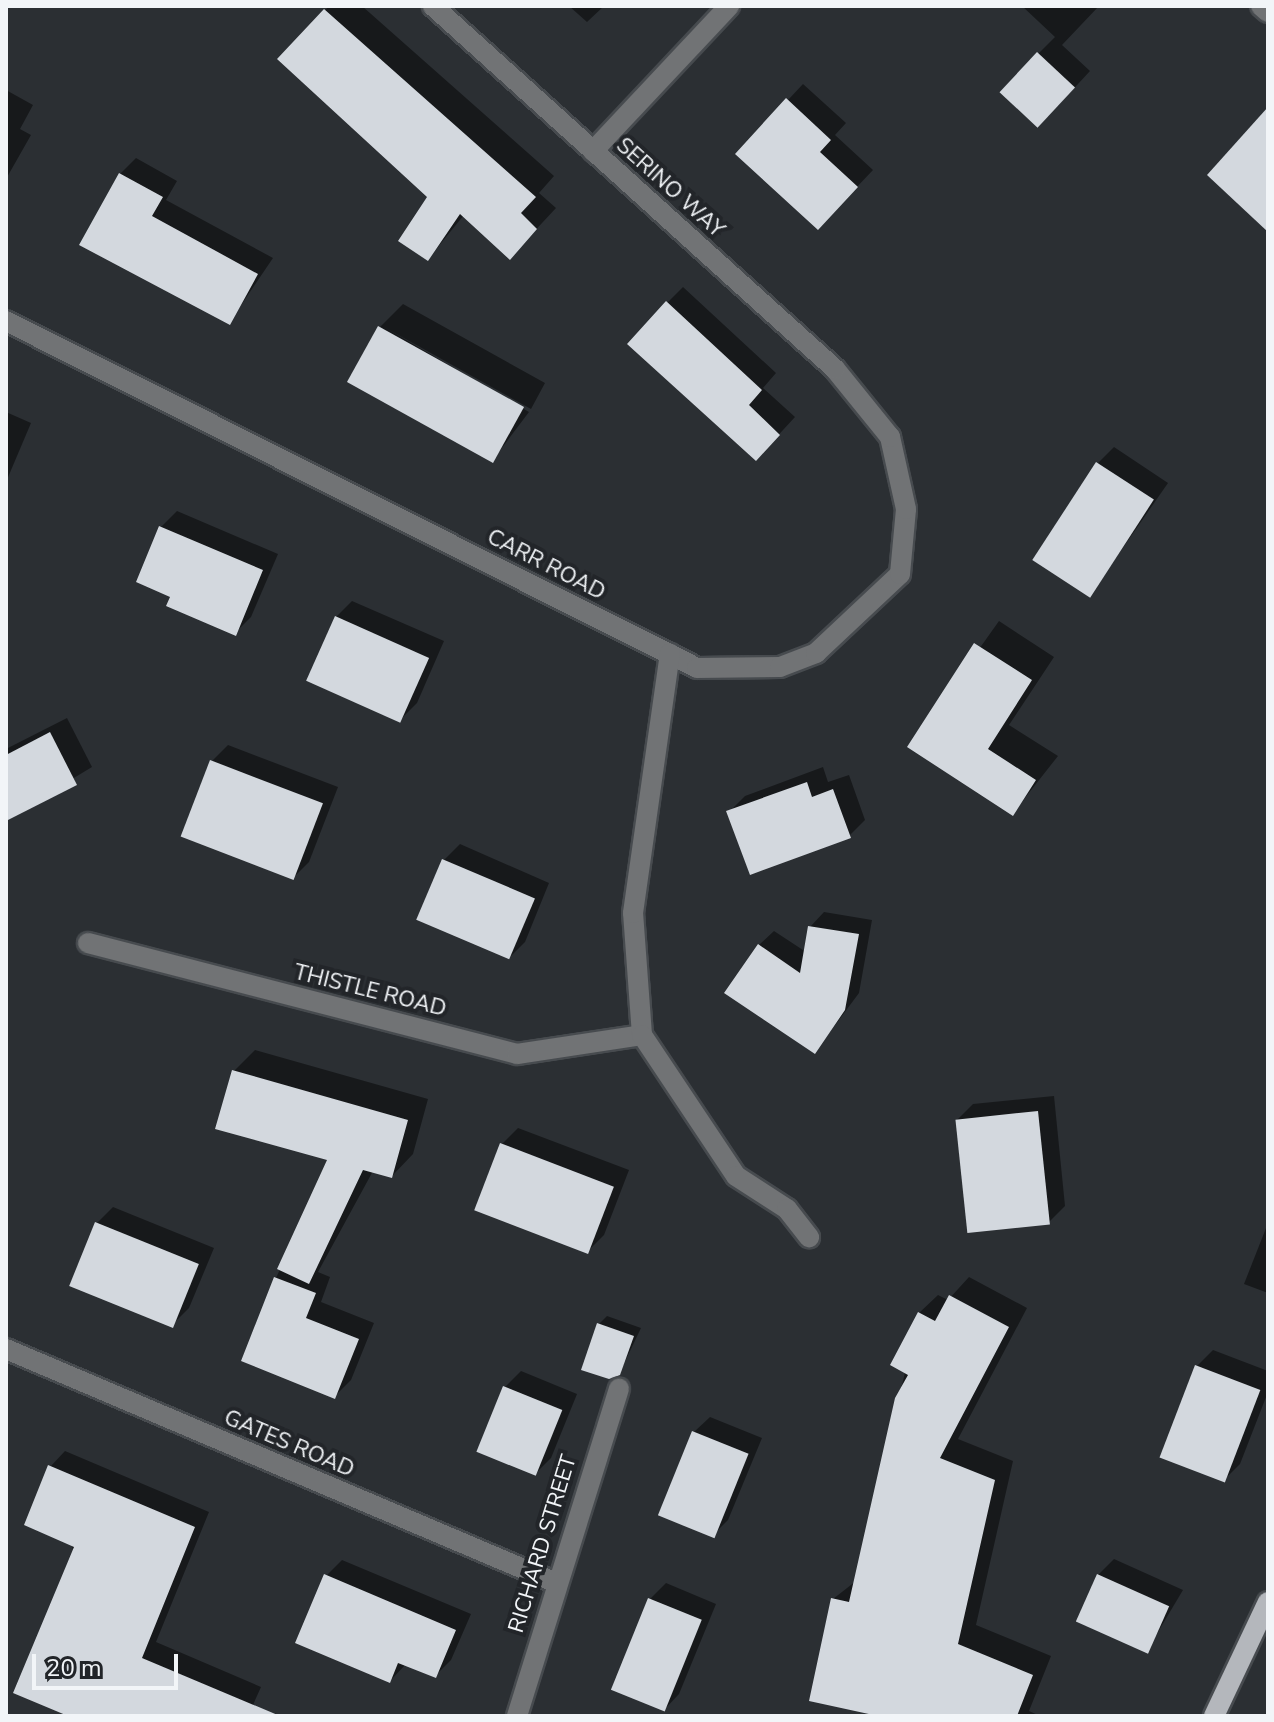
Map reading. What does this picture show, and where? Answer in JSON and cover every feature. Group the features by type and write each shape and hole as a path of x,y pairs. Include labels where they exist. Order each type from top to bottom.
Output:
{"main road":[{"path":"1214,1716 1268,1602"}],"street":[{"name":"SERINO WAY","path":"433,6 872,408"},
{"path":"593,151 729,6"},
{"path":"1261,6 1268,12"},
{"name":"CARR ROAD","path":"6,321 697,668 804,661 900,574 903,472 872,408"},
{"path":"670,654 633,913 642,1035 736,1176 787,1209 809,1237"},
{"name":"THISTLE ROAD","path":"88,943 517,1054 642,1035"},
{"name":"GATES ROAD","path":"6,1349 554,1582"},
{"name":"RICHARD STREET","path":"517,1716 554,1582 619,1388"}],"building":[{"path":"324,9 536,197 521,213 537,229 510,260 460,214 428,261 398,241 427,197 277,59"},
{"path":"1037,52 1075,87 1038,128 999,92"},
{"path":"786,98 831,140 820,152 858,187 818,230 735,154"},
{"path":"1268,107 1268,232 1207,175"},
{"path":"119,173 163,197 152,216 258,274 230,325 79,245"},
{"path":"666,301 762,390 749,405 780,435 756,461 627,344"},
{"path":"378,326 524,407 493,463 347,382"},
{"path":"1096,462 1154,500 1090,598 1032,560"},
{"path":"159,526 263,570 236,636 166,606 170,597 136,582"},
{"path":"335,616 429,658 400,723 306,681"},
{"path":"974,643 1032,680 988,749 1036,780 1013,816 907,747"},
{"path":"50,732 77,785 6,821 6,755"},
{"path":"210,760 323,803 294,880 181,837"},
{"path":"807,782 812,797 833,789 851,838 750,875 726,811"},
{"path":"442,859 535,898 509,959 416,920"},
{"path":"808,926 859,934 845,1010 815,1054 724,993 758,944 800,973"},
{"path":"232,1070 408,1120 392,1178 363,1170 309,1284 277,1269 327,1160 215,1129"},
{"path":"1038,1111 1050,1224 967,1233 955,1120"},
{"path":"500,1143 614,1187 588,1254 474,1210"},
{"path":"95,1222 199,1264 173,1328 69,1286"},
{"path":"274,1277 316,1293 306,1318 359,1339 335,1399 241,1361"},
{"path":"949,1295 1009,1327 940,1458 995,1480 958,1644 1033,1675 1017,1716 878,1716 809,1701 831,1598 849,1602 895,1398 908,1375 890,1365 918,1312 935,1321"},
{"path":"597,1323 634,1336 620,1375 609,1379 581,1370"},
{"path":"1195,1365 1260,1390 1225,1483 1160,1457"},
{"path":"503,1386 562,1410 536,1476 476,1452"},
{"path":"692,1431 749,1454 714,1538 658,1515"},
{"path":"48,1465 195,1527 142,1658 280,1716 68,1716 13,1693 74,1547 24,1525"},
{"path":"324,1574 456,1630 436,1678 398,1663 390,1683 295,1643"},
{"path":"1097,1574 1169,1606 1148,1654 1076,1622"},
{"path":"648,1598 702,1620 665,1712 611,1690"}]}
